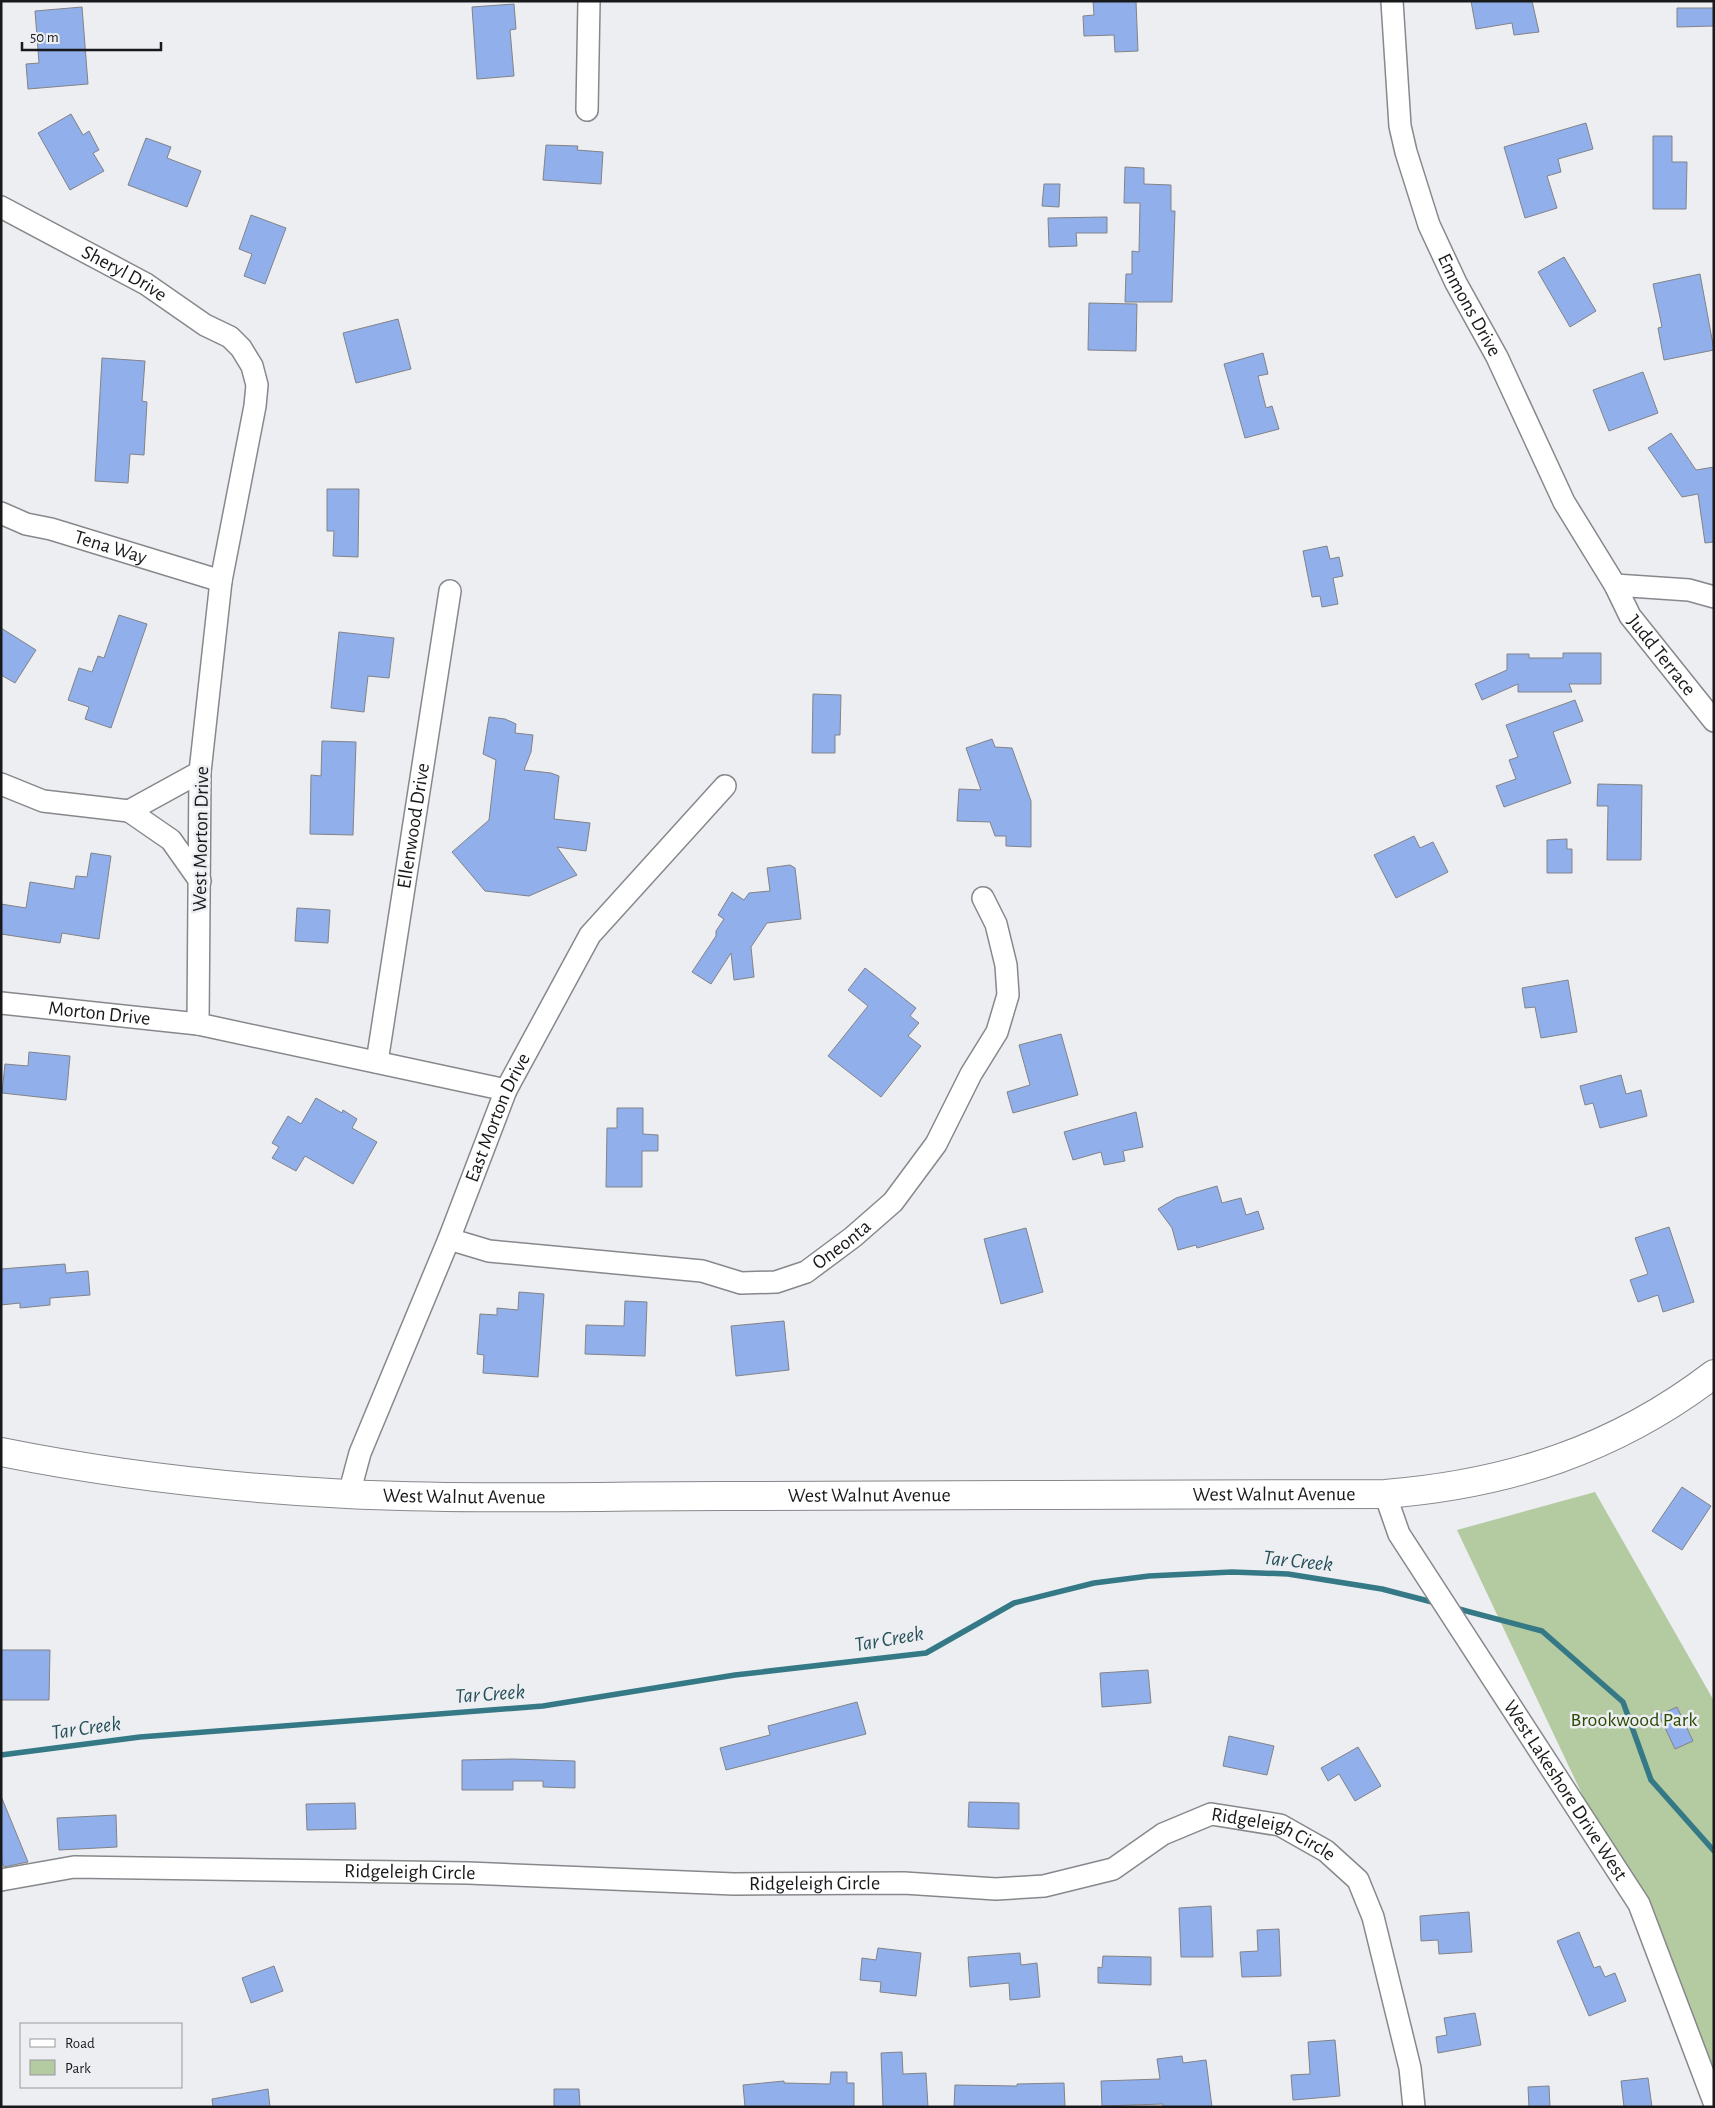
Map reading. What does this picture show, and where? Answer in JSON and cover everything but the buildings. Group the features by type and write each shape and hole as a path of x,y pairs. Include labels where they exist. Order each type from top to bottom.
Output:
{"main road":[{"name":"West Walnut Avenue","path":"1,1452 98,1469 182,1480 265,1489 349,1494 597,1496 1385,1494 1431,1490 1475,1483 1524,1471 1569,1455 1641,1422 1714,1374"}],"street":[{"path":"587,110 589,1"},
{"name":"Emmons Drive","path":"1392,1 1400,126 1406,152 1429,225 1456,283 1497,357 1564,502 1615,586"},
{"name":"Sheryl Drive","path":"2,203 146,284 205,325 230,337 241,348"},
{"name":"West Morton Drive","path":"198,1024 200,772 221,580 256,406 257,385 252,366 241,348"},
{"name":"Tena Way","path":"1,513 26,524 51,529 221,580"},
{"path":"1615,586 1689,590 1714,598"},
{"name":"Judd Terrace","path":"1615,586 1630,616 1714,721"},
{"name":"Ellenwood Drive","path":"377,1062 450,591"},
{"path":"128,811 200,772"},
{"path":"1,784 43,801 128,811 171,840 200,881"},
{"name":"East Morton Drive","path":"349,1494 360,1453 449,1239 506,1090 590,935 725,786"},
{"name":"Oneonta","path":"449,1239 489,1251 702,1270 741,1282 776,1282 806,1272 853,1237 893,1202 936,1144 971,1074 997,1032 1008,995 1006,965 996,924 983,898"},
{"name":"Morton Drive","path":"1,1003 198,1024"},
{"path":"198,1024 506,1090"},
{"name":"West Lakeshore Drive West","path":"1385,1494 1399,1534 1639,1904 1714,2102"},
{"name":"Ridgeleigh Circle","path":"1,1880 74,1867 468,1873 734,1884 904,1883 1015,1888 1044,1886 1113,1868 1163,1834 1211,1814 1280,1825 1326,1851 1358,1880 1375,1926 1410,2068 1414,2107"}],"green space":[{"name":"Brookwood Park","path":"1595,1492 1714,1701 1714,2073 1457,1530"}],"waterway":[{"name":"Tar Creek","path":"1,1755 140,1737 543,1706 735,1675 926,1653 1014,1603 1094,1583 1149,1576 1232,1572 1288,1574 1382,1589 1436,1603"},
{"name":"Tar Creek","path":"1455,1608 1542,1631 1623,1702 1651,1780 1714,1851"}]}
